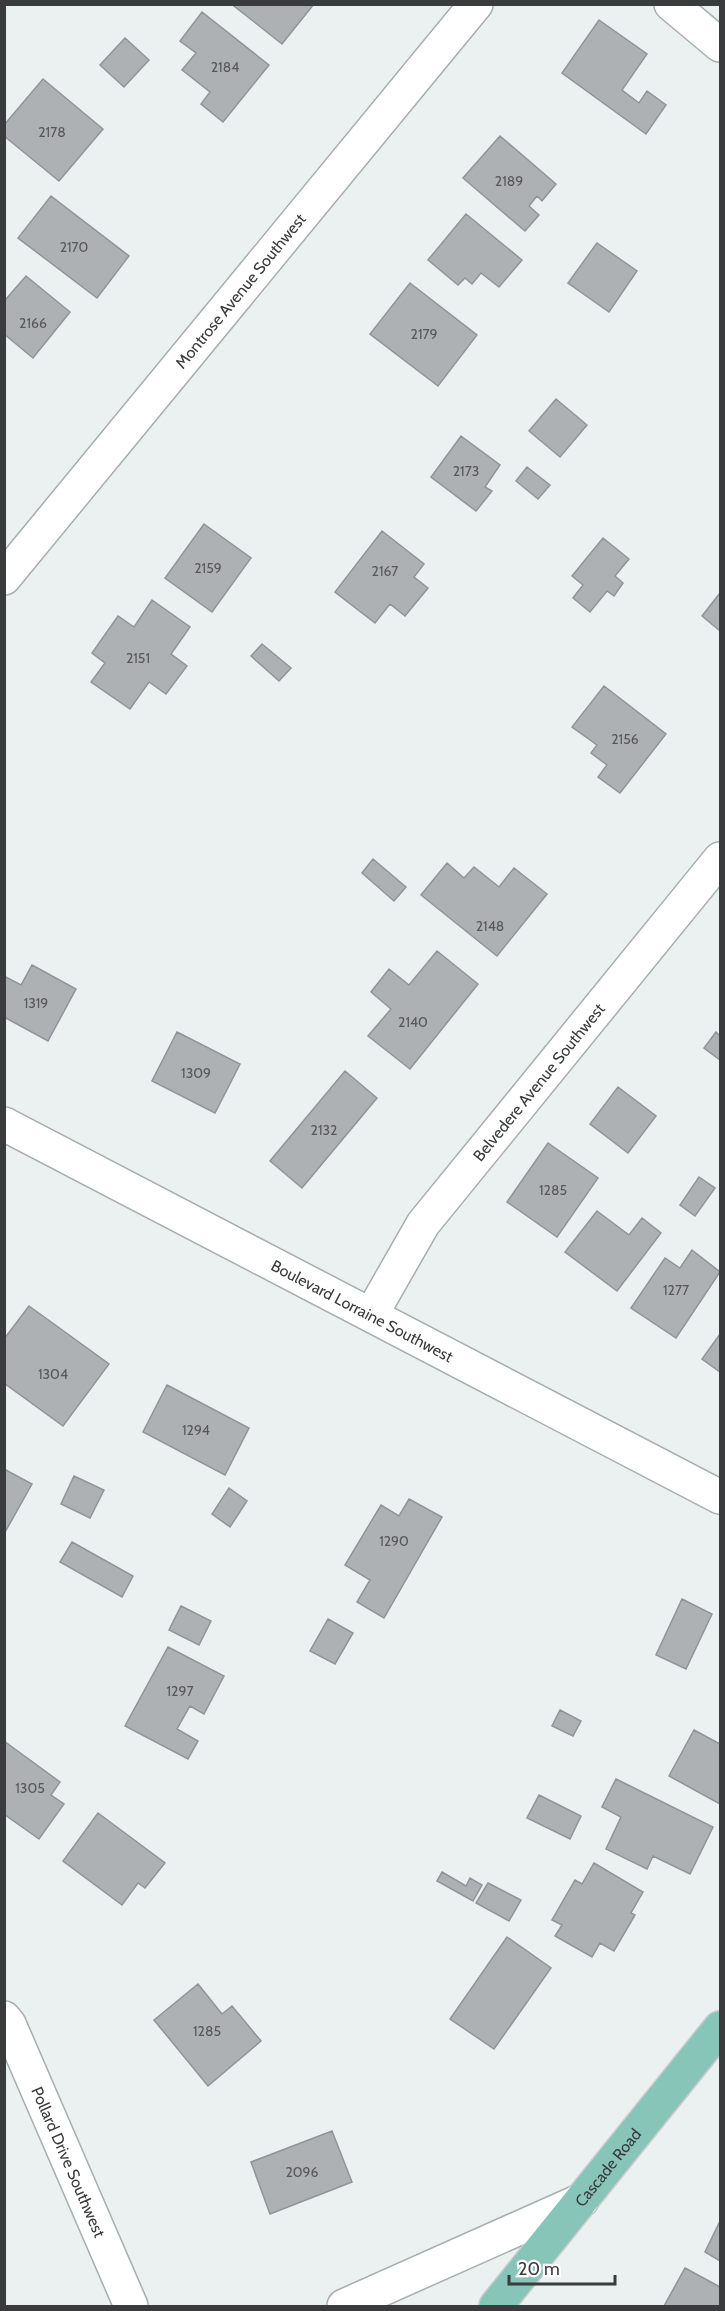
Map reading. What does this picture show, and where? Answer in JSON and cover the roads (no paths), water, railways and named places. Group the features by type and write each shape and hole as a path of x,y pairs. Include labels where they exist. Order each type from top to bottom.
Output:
{"main road":[{"name":"Cascade Road","path":"496,2307 720,2028"}],"street":[{"name":"Montrose Avenue Southwest","path":"4,579 476,4"},
{"path":"671,4 720,45"},
{"name":"Belvedere Avenue Southwest","path":"371,1315 423,1224 720,859"},
{"name":"Boulevard Lorraine Southwest","path":"4,1124 720,1497"},
{"name":"Pollard Drive Southwest","path":"4,2018 9,2024 131,2307"},
{"path":"344,2307 582,2200"}]}
